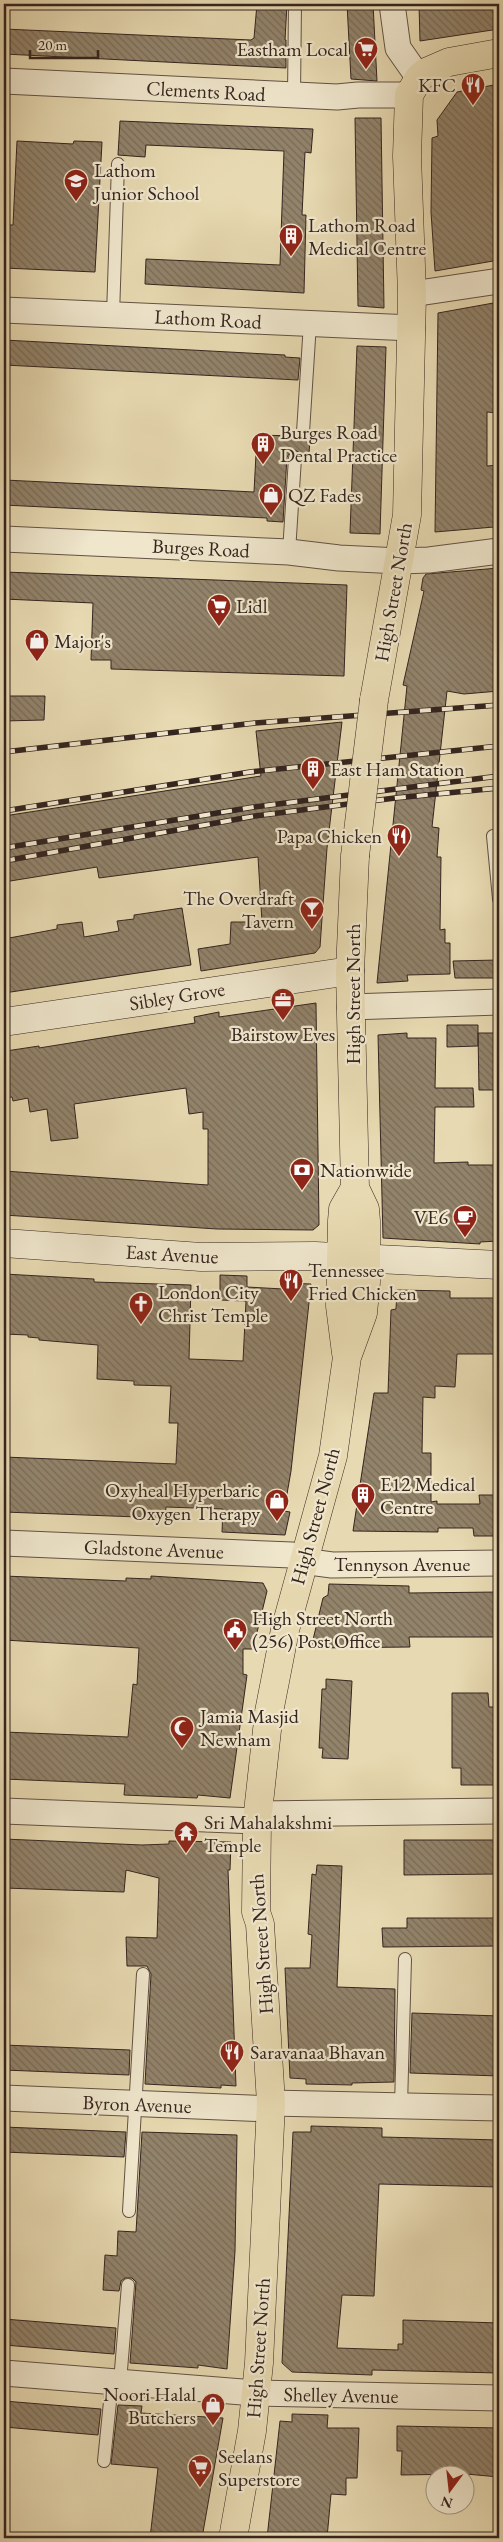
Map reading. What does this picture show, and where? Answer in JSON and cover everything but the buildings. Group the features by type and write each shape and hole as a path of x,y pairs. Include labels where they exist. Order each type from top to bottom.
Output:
{"main road":[{"path":"414,87 449,62 499,53"},
{"name":"High Street North","path":"233,2538 252,2431 262,2303 271,2106 260,1924 256,1912 257,1818 269,1712 285,1630 333,1456 347,1357 363,1313 344,1209 355,1188 350,971 355,856 374,700 407,515 412,294 407,156 414,87"},
{"name":"Sibley Grove","path":"4,1022 350,971"},
{"name":"East Avenue","path":"4,1243 201,1257 308,1256 499,1265"}],"street":[{"path":"392,4 398,48 414,87"},
{"name":"Clements Road","path":"4,81 337,97 414,87"},
{"path":"412,294 499,281"},
{"name":"Lathom Road","path":"4,310 412,328"},
{"name":"Burges Road","path":"4,538 289,552 339,558 399,561 429,560 499,552"},
{"path":"350,1007 499,1002"},
{"name":"Gladstone Avenue","path":"4,1543 292,1555 305,1559"},
{"name":"Tennyson Avenue","path":"305,1559 332,1564 499,1563"},
{"path":"4,1811 257,1818 499,1811"},
{"name":"Byron Avenue","path":"4,2098 134,2104 499,2108"},
{"name":"Shelley Avenue","path":"4,2373 255,2393 499,2398"}],"lane":[{"path":"294,95 295,4"},
{"path":"113,315 118,164"},
{"path":"303,432 310,323"},
{"path":"289,552 295,458"},
{"path":"493,836 499,899"},
{"path":"401,2106 405,1959"},
{"path":"129,2210 143,1974"},
{"path":"104,2461 128,2285"}],"railway":[{"path":"4,752 255,723 499,705"},
{"path":"4,811 250,772 499,746"},
{"path":"4,848 254,807 499,776"},
{"path":"4,861 255,816 395,798 499,788"}],"place":[{"name":"Eastham Local","path":"366,70"},
{"name":"KFC","path":"473,106"},
{"name":"Lathom Junior School","path":"76,202"},
{"name":"Lathom Road Medical Centre","path":"291,257"},
{"name":"Burges Road Dental Practice","path":"263,465"},
{"name":"QZ Fades","path":"271,516"},
{"name":"Lidl","path":"219,627"},
{"name":"Major's","path":"37,662"},
{"name":"East Ham Station","path":"313,790"},
{"name":"Papa Chicken","path":"399,857"},
{"name":"The Overdraft Tavern","path":"312,930"},
{"name":"Bairstow Eves","path":"283,1021"},
{"name":"Nationwide","path":"302,1191"},
{"name":"VE6","path":"465,1238"},
{"name":"Tennessee Fried Chicken","path":"291,1302"},
{"name":"London City Christ Temple","path":"141,1325"},
{"name":"E12 Medical Centre","path":"363,1516"},
{"name":"Oxyheal Hyperbaric Oxygen Therapy","path":"277,1522"},
{"name":"High Street North (256) Post Office","path":"235,1651"},
{"name":"Jamia Masjid Newham","path":"182,1749"},
{"name":"Sri Mahalakshmi Temple","path":"186,1854"},
{"name":"Saravanaa Bhavan","path":"232,2073"},
{"name":"Noori Halal Butchers","path":"213,2426"},
{"name":"Seelans Superstore","path":"200,2488"}]}
